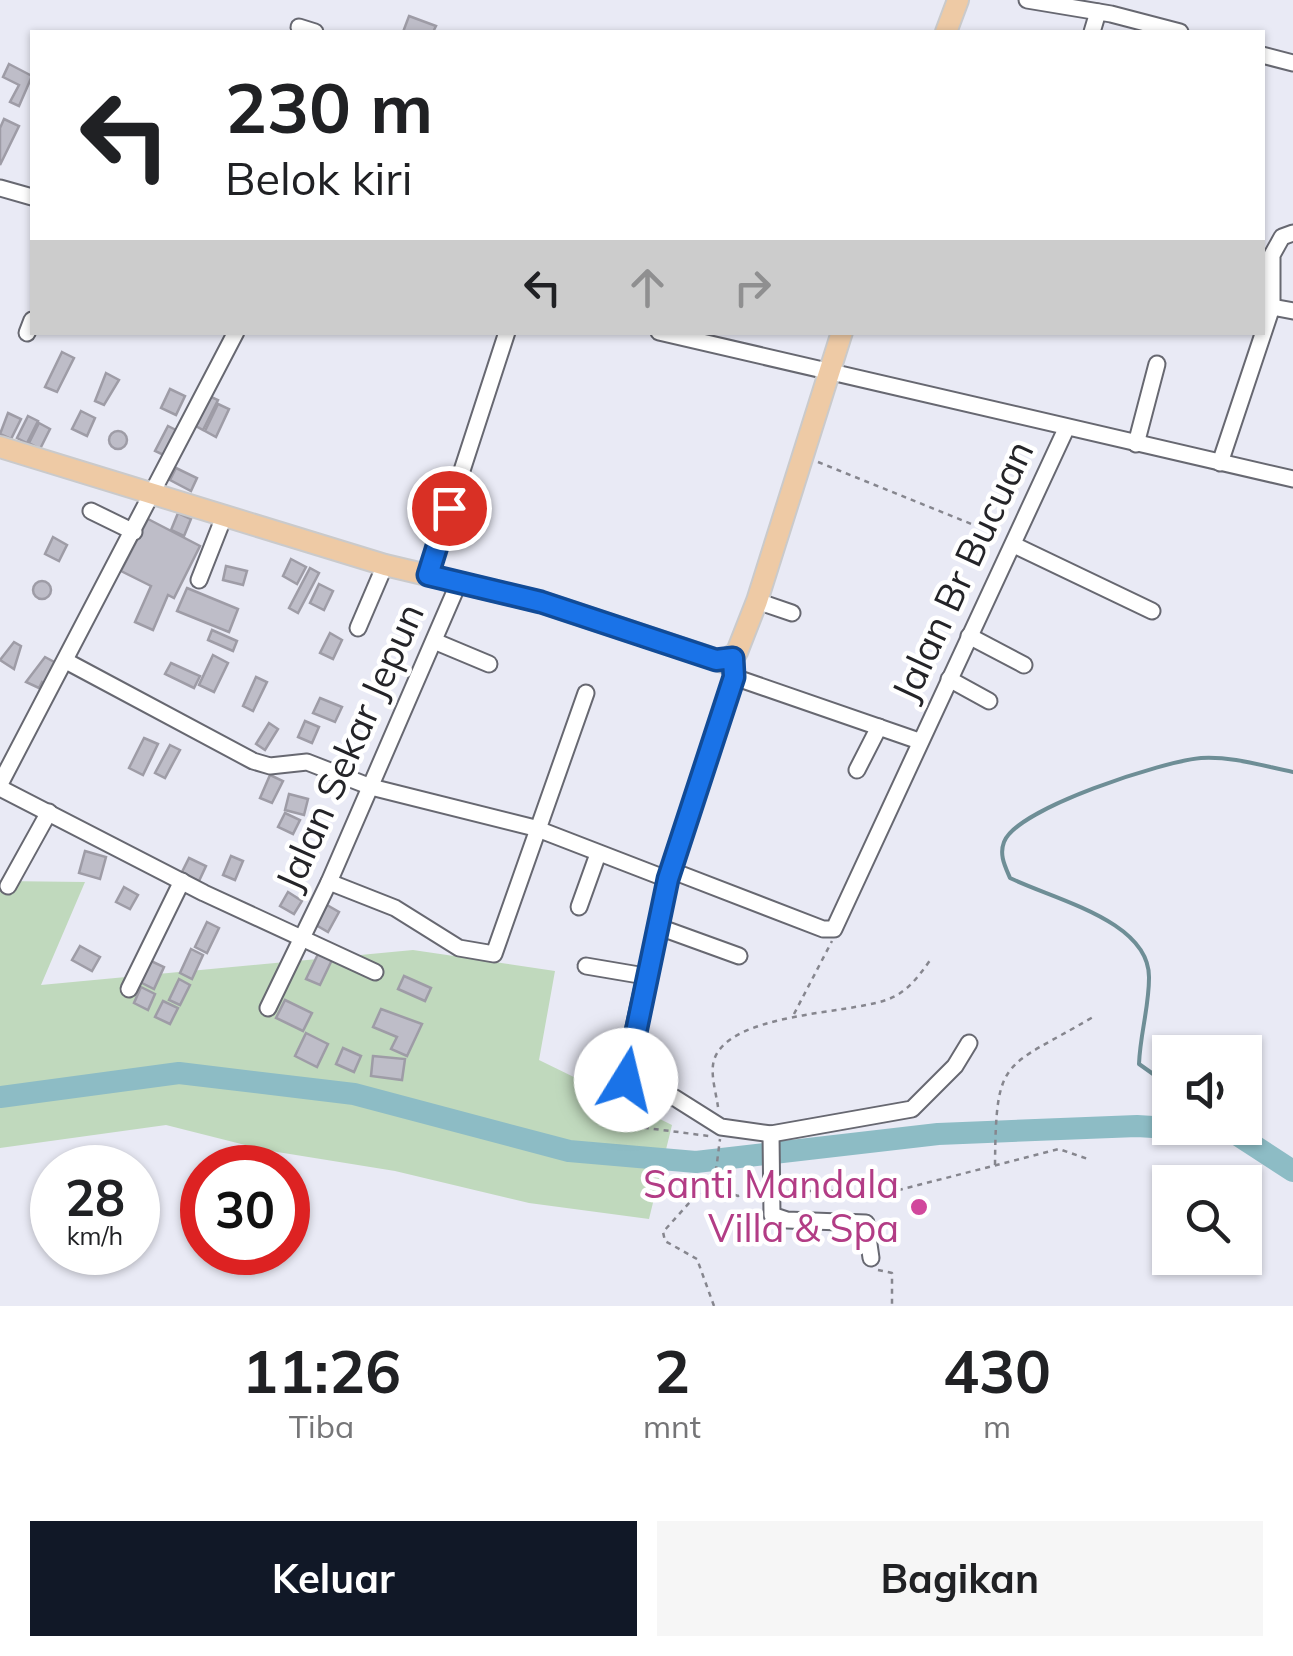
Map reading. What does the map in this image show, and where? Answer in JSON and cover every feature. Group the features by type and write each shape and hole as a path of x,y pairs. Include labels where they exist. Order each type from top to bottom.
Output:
{"main road":[{"path":"947,30 958,0"},
{"path":"0,447 385,565 541,602 734,668 841,335"}],"street":[{"path":"1026,0 1172,30"},
{"path":"1093,30 1098,12"},
{"path":"1265,56 1293,63"},
{"path":"0,188 30,196"},
{"path":"1265,328 1272,307 1275,249 1293,233"},
{"path":"1272,307 1293,310"},
{"path":"234,335 0,786 182,882 375,972"},
{"path":"428,575 506,335"},
{"path":"673,335 1066,430 1293,480"},
{"path":"1220,463 1263,335"},
{"path":"1136,444 1157,364"},
{"name":"Jalan Br Bucuan","path":"834,929 1066,430"},
{"path":"91,511 134,532"},
{"path":"198,580 225,514"},
{"path":"1014,545 1152,611"},
{"path":"358,628 385,565"},
{"name":"Jalan Sekar Jepun","path":"268,1008 329,882 459,582"},
{"path":"757,601 792,613"},
{"path":"968,636 1024,665"},
{"path":"434,640 489,664"},
{"path":"66,661 253,761 287,766 307,762 371,787 536,828 598,854 823,929 834,929"},
{"path":"919,740 734,668 669,875 626,1080 638,1094 675,1098 721,1127 771,1137 912,1110 955,1066 969,1043"},
{"path":"949,679 989,701"},
{"path":"329,882 395,908 459,948 491,955 586,693"},
{"path":"856,770 879,727"},
{"path":"8,886 49,812"},
{"path":"580,907 598,854"},
{"path":"129,989 182,882"},
{"path":"660,927 739,956"},
{"path":"586,966 645,976"},
{"path":"771,1137 770,1210 778,1218 866,1223 871,1258"}],"path":[{"path":"802,456 974,525"},
{"path":"793,1015 834,929"},
{"path":"721,1127 712,1068 719,1049 748,1032 793,1015 885,1000 910,987 930,959"},
{"path":"995,1166 996,1099 1008,1068 1093,1016"},
{"path":"626,1080 615,1094 616,1124 720,1138 714,1186 690,1202 663,1232 665,1241 697,1260 714,1306"},
{"path":"714,1186 738,1196 770,1186 895,1190 1059,1149 1088,1159"},
{"path":"871,1258 872,1268 887,1270 895,1279 892,1306"}],"green space":[{"path":"0,881 85,882 41,985 413,950 555,971 539,1060 672,1125 649,1219 529,1203 395,1171 310,1157 310,1145 245,1145 166,1125 0,1148"}],"building":[{"path":"409,16 436,26 434,30 404,30"},
{"path":"9,64 30,75 19,106 10,102 19,85 3,77"},
{"path":"4,119 19,126 0,165 0,128"},
{"path":"62,352 74,358 57,392 45,387"},
{"path":"106,373 119,380 104,405 95,401"},
{"path":"170,389 185,396 176,415 161,408"},
{"path":"209,396 218,400 203,430 194,425"},
{"path":"218,404 229,409 216,437 205,431"},
{"path":"81,411 95,418 87,436 72,429"},
{"path":"8,413 21,419 11,439 0,434"},
{"path":"28,416 38,421 27,443 17,438"},
{"path":"39,423 50,429 40,449 29,443"},
{"path":"168,426 180,432 168,457 155,451"},
{"path":"118,431 125,433 125,447 118,449 111,447 109,440 111,433"},
{"path":"176,468 197,478 191,491 170,480"},
{"path":"178,513 191,519 184,536 171,530"},
{"path":"148,519 200,546 174,598 168,595 153,630 135,622 151,586 121,571"},
{"path":"53,537 67,545 59,561 45,554"},
{"path":"291,559 306,567 297,584 283,576"},
{"path":"226,566 247,571 243,585 223,580"},
{"path":"310,568 319,573 298,613 289,608"},
{"path":"42,581 49,583 49,597 42,599 35,597 33,590 35,583"},
{"path":"319,584 333,591 324,610 310,603"},
{"path":"187,588 238,609 229,632 177,611"},
{"path":"212,630 237,641 233,651 208,640"},
{"path":"330,633 342,640 333,659 320,653"},
{"path":"14,642 21,646 14,669 0,660"},
{"path":"213,655 228,663 214,692 199,685"},
{"path":"45,657 58,664 47,685 42,682 39,688 26,682"},
{"path":"171,663 200,676 194,688 165,674"},
{"path":"256,677 267,682 253,711 243,706"},
{"path":"320,698 342,707 335,722 313,713"},
{"path":"305,721 319,727 312,743 298,737"},
{"path":"269,723 278,729 265,750 256,744"},
{"path":"144,738 158,744 143,775 129,768"},
{"path":"170,745 180,750 165,778 155,773"},
{"path":"270,775 283,781 272,803 260,798"},
{"path":"289,794 308,799 304,815 285,810"},
{"path":"285,813 300,820 293,834 278,827"},
{"path":"85,851 106,857 100,879 79,873"},
{"path":"231,856 243,861 235,880 223,875"},
{"path":"189,858 206,866 199,881 182,872"},
{"path":"124,887 138,895 130,909 116,902"},
{"path":"288,892 302,901 294,914 280,906"},
{"path":"327,905 339,912 328,932 316,925"},
{"path":"207,922 219,928 207,953 195,947"},
{"path":"80,946 100,957 92,971 72,960"},
{"path":"191,949 203,955 192,979 180,973"},
{"path":"318,954 332,960 320,985 306,979"},
{"path":"151,961 164,967 154,989 140,982"},
{"path":"404,976 431,988 425,1001 398,989"},
{"path":"179,979 190,985 180,1005 169,1000"},
{"path":"141,987 155,994 148,1010 134,1003"},
{"path":"285,1000 312,1013 303,1031 276,1018"},
{"path":"163,1001 178,1008 170,1024 155,1017"},
{"path":"381,1009 422,1024 407,1056 391,1049 397,1037 373,1027"},
{"path":"306,1033 328,1044 317,1067 295,1056"},
{"path":"343,1048 361,1056 354,1072 336,1064"},
{"path":"373,1056 405,1059 402,1080 371,1076"}],"waterway":[{"path":"1152,1073 1139,1064 1148,1000 1145,958 1134,941 1097,915 1010,878 1002,856 1004,842 1015,829 1062,801 1182,761 1224,758 1293,772"},
{"path":"0,1097 179,1073 354,1094 569,1151 696,1162 938,1134 1137,1126 1233,1132 1293,1171"}],"place":[{"name":"Santi Mandala Villa & Spa","path":"919,1207"}],"route":[{"path":"449,508 428,575 541,602 723,662 733,658 734,677 668,879 627,1058 626,1080"}]}
